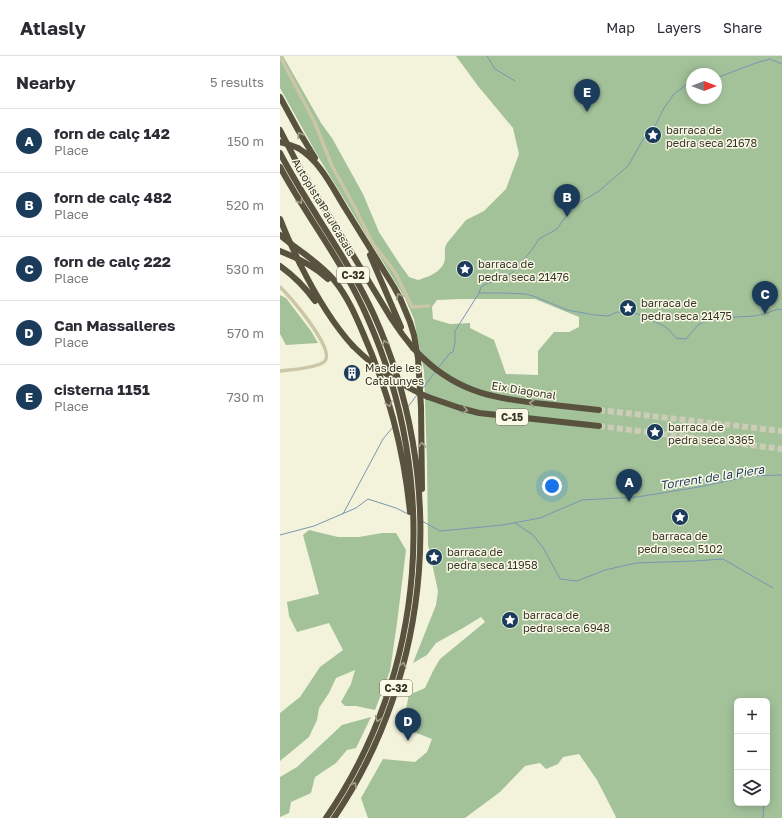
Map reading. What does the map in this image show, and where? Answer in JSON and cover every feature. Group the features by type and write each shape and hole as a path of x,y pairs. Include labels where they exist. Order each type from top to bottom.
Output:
{"highway":[{"path":"280,97 335,192 394,287 406,310 410,322 416,344 420,369 421,391 422,507 416,517"},
{"name":"C-15","path":"280,130 290,152 306,180 391,318 409,343"},
{"path":"280,144 298,149 309,156 335,192"},
{"path":"298,149 315,166 365,246 373,260 395,314 407,336 409,343"},
{"name":"Autopista Pau Casals","path":"280,154 301,191 348,266 365,297 387,346 398,378 404,413 417,466 416,517 420,563 416,599 407,648 397,686 372,752 334,818"},
{"name":"Autopista Pau Casals","path":"280,167 343,270 363,306 404,413"},
{"name":"C-15","path":"280,219 300,264 319,300 336,327 364,356 384,372 428,398 479,413 599,426"},
{"path":"280,234 323,269 338,285 352,308 381,378 416,517"},
{"path":"280,251 306,263 332,283 347,304 368,345"},
{"path":"280,266 303,286 322,312 336,327"},
{"name":"Eix Diagonal","path":"409,343 424,359 448,378 467,388 484,394 497,398 522,402 599,410"},
{"name":"C-32","path":"326,818 349,781 361,758 375,728 392,679 405,628 411,530 416,517"}],"street":[{"path":"280,56 315,124 332,166 373,244 396,274 412,307 429,306"},
{"path":"280,287 310,322 325,350 326,357 324,362 320,365 298,370 280,371"}],"green space":[{"path":"280,56 283,56 321,123 332,138 363,194 379,232 409,277 418,280 438,271 444,264 447,243 466,220 484,211 506,189 519,154 513,128 478,86 456,56 782,56 782,818 615,818 616,817 597,780 579,754 563,757 558,764 546,769 540,763 525,766 500,792 465,818 368,818 361,798 383,759 415,762 427,752 432,739 414,732 401,731 409,695 425,688 440,659 485,622 481,617 436,643 427,655 413,663 436,605 438,591 428,545 424,371 414,319 405,298 319,158 280,88","holes":["535,299 579,317 579,327 569,332 554,332 538,351 538,375 506,374 494,340 470,328 470,323 450,324 433,319 432,307 437,300"]},
{"path":"280,295 286,298 311,331 318,343 286,345 280,334"},
{"path":"309,530 338,537 359,537 382,533 396,533 406,550 397,623 390,671 375,710 356,706 345,706 341,702 351,684 355,670 336,678 329,693 319,708 317,720 309,737 280,761 280,713 300,697 320,667 343,650 329,623 297,632 289,616 287,602 319,594 303,535"},
{"path":"371,717 356,748 347,750 336,763 315,777 311,793 291,802 289,813 280,817 280,777 297,767 342,725"}],"waterway":[{"path":"487,56 495,69 515,81"},
{"path":"722,76 770,59 782,64"},
{"path":"439,367 450,353 453,352 455,331 479,293 481,287 488,283 503,279 512,273 539,239 557,229 579,203 599,191 628,166 645,136 655,126 664,108 674,94 686,85"},
{"path":"479,293 526,294 567,310 595,315 608,316 617,312 638,314 664,326 676,338 686,339 698,325 704,322 735,317 754,316 778,309 782,310"},
{"path":"423,388 436,371"},
{"path":"407,408 417,395"},
{"path":"343,514 383,439 393,427"},
{"name":"Torrent de la Piera","path":"422,521 440,531 503,525 540,518 582,500 637,497 699,487 750,476 782,475"},
{"name":"Torrent de la Piera","path":"280,535 314,526 356,508 368,499 396,508 408,514"},
{"path":"515,523 533,535 544,549 560,579 577,581 605,570 636,563 723,559 773,588"},
{"path":"763,818 764,806"}],"tunnel":[{"path":"599,410 782,431"},
{"path":"599,426 782,449"}],"place":[{"name":"cisterna 1151","path":"587,112"},
{"name":"barraca de pedra seca 21678","path":"653,135"},
{"name":"forn de calç 482","path":"567,217"},
{"name":"barraca de pedra seca 21476","path":"465,269"},
{"name":"barraca de pedra seca 21475","path":"628,308"},
{"name":"forn de calç 222","path":"765,314"},
{"name":"Mas de les Catalunyes","path":"352,373"},
{"name":"barraca de pedra seca 3365","path":"655,432"},
{"name":"forn de calç 142","path":"629,502"},
{"name":"barraca de pedra seca 5102","path":"680,517"},
{"name":"barraca de pedra seca 11958","path":"434,557"},
{"name":"barraca de pedra seca 6948","path":"510,620"},
{"name":"Can Massalleres","path":"408,741"}]}
